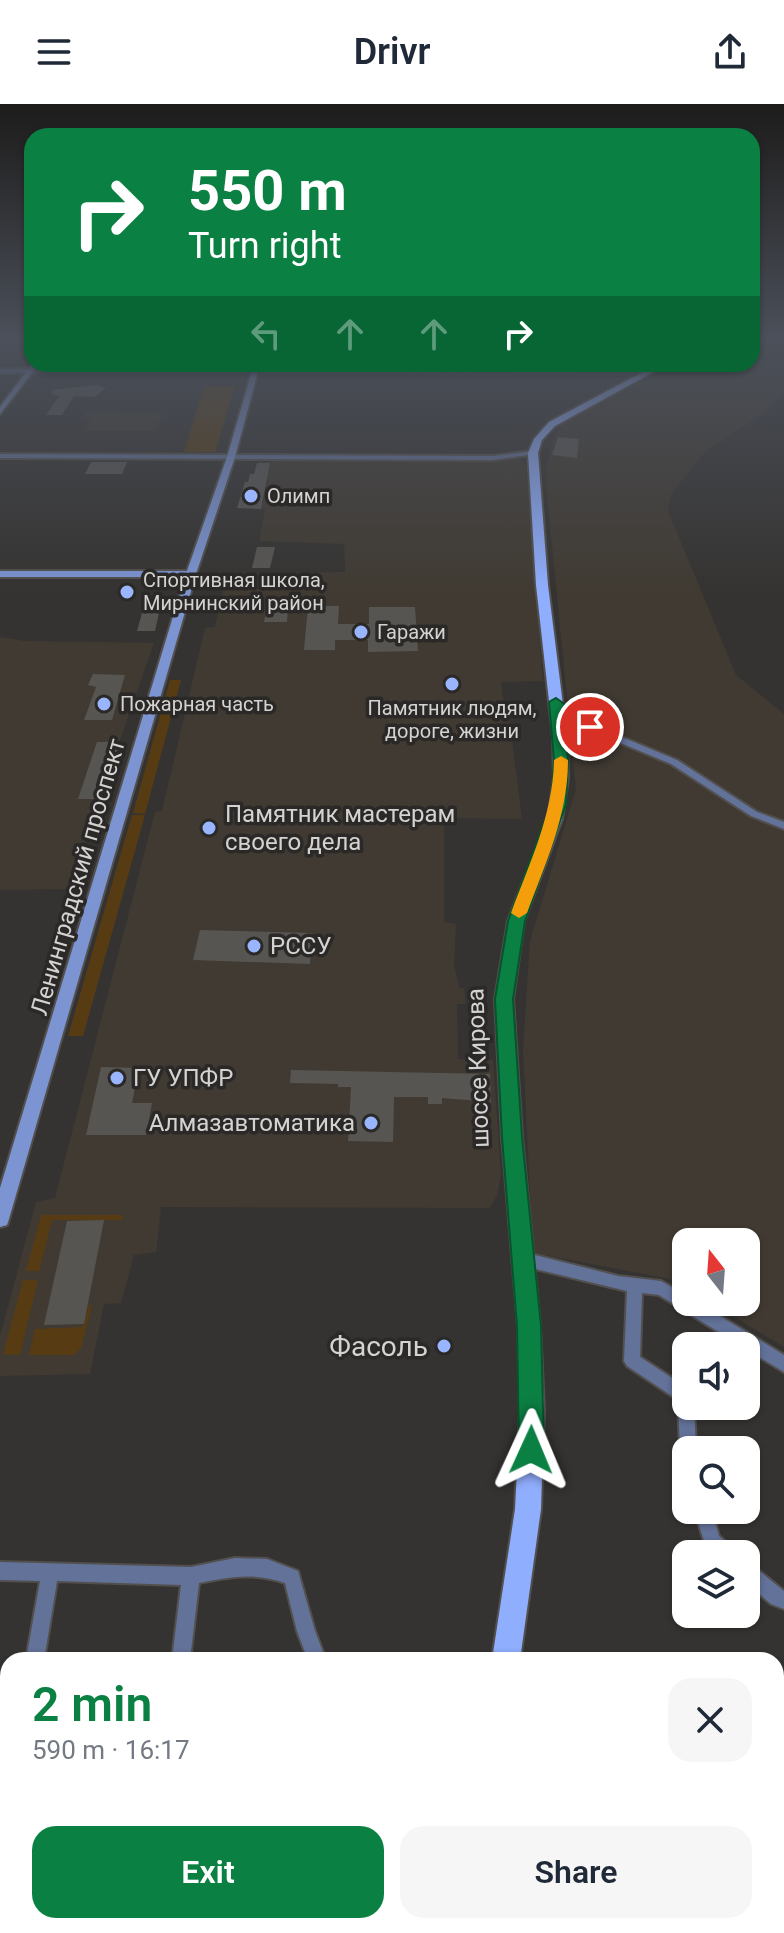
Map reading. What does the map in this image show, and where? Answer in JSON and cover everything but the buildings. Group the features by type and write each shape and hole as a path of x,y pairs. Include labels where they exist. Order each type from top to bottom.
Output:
{"main road":[{"name":"Ленинградский проспект","path":"0,1219 191,574 241,421"},
{"path":"533,453 538,439 557,421"},
{"name":"шоссе Кирова","path":"507,1652 528,1509 531,1371 504,999 516,921 559,804 561,760 542,585 533,453"},
{"path":"0,574 191,574"}],"street":[{"path":"0,456 493,458 533,453"},
{"path":"556,702 590,727 674,762 754,814 784,826"},
{"path":"523,1259 635,1286 661,1288 784,1364"},
{"path":"635,1286 632,1361 672,1387"},
{"path":"0,1571 191,1576 235,1567 267,1568 292,1577 314,1652"},
{"path":"36,1652 50,1572"},
{"path":"182,1652 191,1576"},
{"path":"760,1583 784,1600"}],"shaded area":[{"path":"89,421 159,421 155,431 83,431"},
{"path":"193,421 224,421 215,452 184,452"},
{"path":"565,421 751,421 705,452 671,494 668,511 736,675 784,714 784,1347 733,1316 760,1316 760,1228 672,1228 672,1280 533,1253 523,1050 530,941 576,789 546,485 553,439"},
{"path":"521,459 526,465 543,681 501,682 508,708 522,819 444,818 444,922 456,924 454,966 460,988 464,988 466,1004 457,1004 458,1059 493,1060 501,1174 497,1196 489,1208 161,1207 156,1252 134,1255 121,1303 104,1304 90,1374 0,1376 0,1336 36,1202 55,1198 155,812 162,811 205,628 215,627 227,573 345,572 344,544 259,541 265,509 261,509 268,482 267,478 250,474 254,474 257,463 287,460"},
{"path":"0,637 25,641 154,643 68,889 0,890"},
{"path":"170,680 181,680 145,814 133,813"},
{"path":"132,815 145,815 83,1036 68,1036"},
{"path":"41,1215 123,1215 122,1220 52,1220 39,1271 26,1271"},
{"path":"23,1280 38,1280 20,1355 3,1354"},
{"path":"89,1305 92,1305 81,1348 74,1355 29,1355 35,1329 83,1327"}],"slow traffic":[{"path":"519,913 555,819 561,790 561,760"}],"place":[{"name":"Олимп","path":"251,496"},
{"name":"Спортивная школа, Мирнинский район","path":"127,592"},
{"name":"Гаражи","path":"361,632"},
{"name":"Памятник людям, дороге, жизни","path":"452,684"},
{"name":"Пожарная часть","path":"104,704"},
{"name":"Памятник мастерам своего дела","path":"209,828"},
{"name":"РССУ","path":"254,946"},
{"name":"ГУ УПФР","path":"117,1078"},
{"name":"Алмазавтоматика","path":"371,1123"},
{"name":"Фасоль","path":"444,1346"}],"route":[{"path":"531,1450 529,1326 512,1137 504,999 516,921 559,804 561,760 556,702 590,727"}]}
